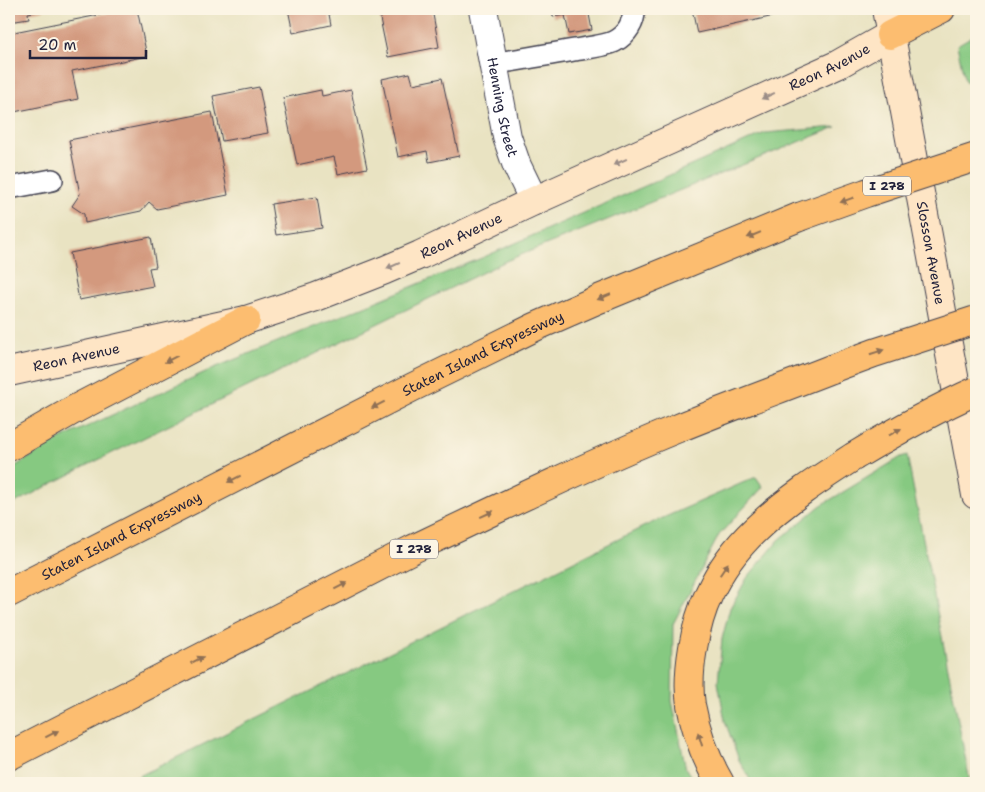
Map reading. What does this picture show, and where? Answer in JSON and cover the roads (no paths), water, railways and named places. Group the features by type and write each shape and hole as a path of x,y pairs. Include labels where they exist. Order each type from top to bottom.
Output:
{"highway":[{"path":"890,35 941,9"},
{"name":"Staten Island Expressway","path":"9,593 411,388 535,327 799,217 976,156"},
{"path":"9,447 77,408 246,320"},
{"name":"I 278","path":"9,756 411,550 573,474 677,429 832,368 976,320"},
{"path":"720,783 710,767 691,704 691,664 698,627 709,594 722,572 754,530 826,474 917,420 976,391"}],"main road":[{"name":"Slosson Avenue","path":"886,9 976,495"},
{"name":"Reon Avenue","path":"9,372 246,320 316,297 385,270 534,201 837,66 890,35"}],"street":[{"name":"Henning Street","path":"483,9 507,137 517,166 534,201"}],"lane":[{"path":"493,64 589,48 614,41 625,33 631,24 634,9"},
{"path":"9,188 52,180"}]}
